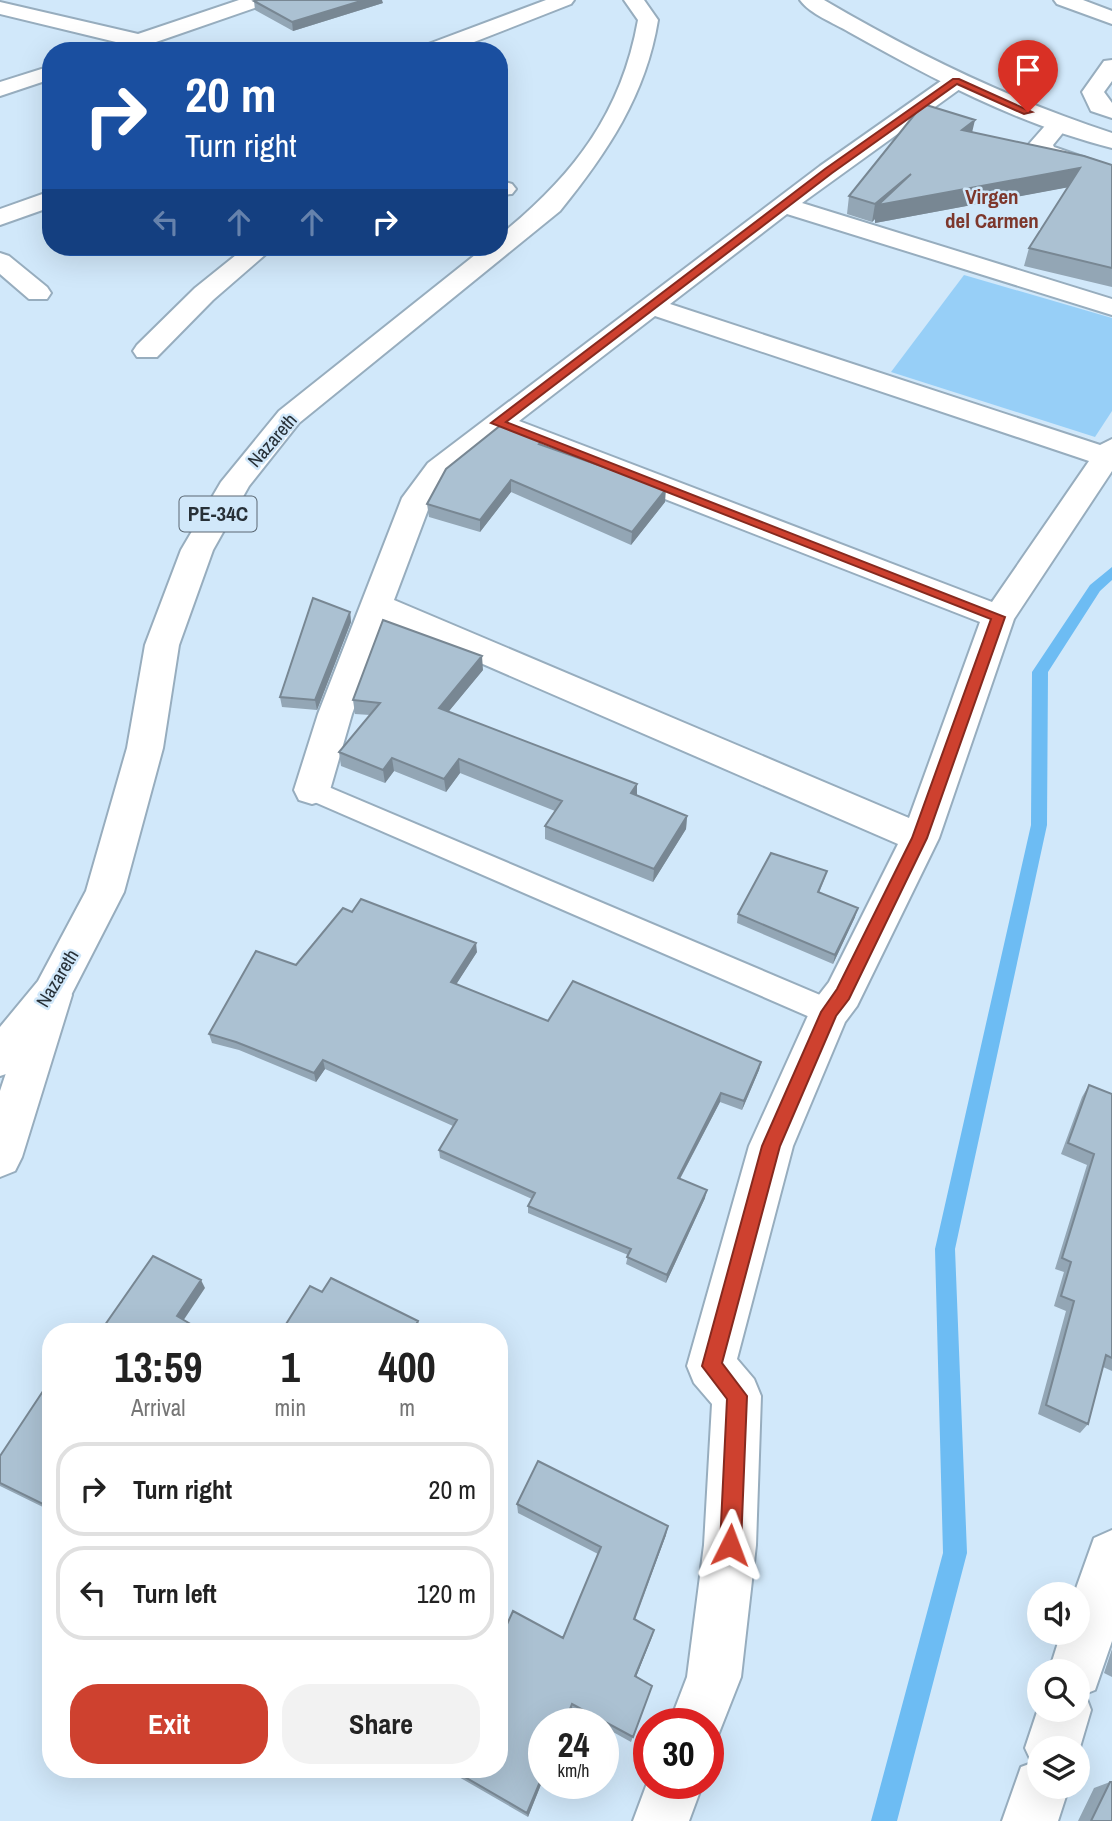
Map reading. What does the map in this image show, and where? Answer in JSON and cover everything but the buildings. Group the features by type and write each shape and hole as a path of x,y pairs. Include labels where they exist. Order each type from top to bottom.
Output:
{"street":[{"path":"157,42 259,0"},
{"path":"454,42 564,0"},
{"name":"Nazareth","path":"508,241 551,206 609,132 645,49 648,20 634,0"},
{"path":"810,0 896,52 956,81 1059,124 1112,141"},
{"path":"1064,0 1112,18"},
{"path":"0,8 132,42"},
{"path":"1112,66 1093,92 1099,106 1112,111"},
{"path":"0,89 42,75"},
{"path":"312,790 335,714 379,606 417,498 438,469 783,205 956,81"},
{"path":"1059,124 1041,144 1045,152 1112,175"},
{"path":"0,218 42,202"},
{"path":"783,205 977,268 1112,307"},
{"path":"147,351 215,285 250,256"},
{"name":"Nazareth","path":"0,1058 52,993 105,892 145,748 162,645 197,550 236,482 289,417 489,256"},
{"path":"0,261 38,293"},
{"path":"653,307 1109,452 998,617 920,838 843,994 829,1012 771,1146 711,1366 737,1396 729,1559 714,1676 702,1708"},
{"path":"497,423 998,617"},
{"path":"379,606 920,838"},
{"path":"0,1157 52,993"},
{"path":"1080,1659 1112,1556"},
{"path":"661,1821 669,1799"},
{"path":"1030,1821 1037,1799"}],"lane":[{"path":"312,790 829,1012"}],"shaded area":[{"path":"964,275 1112,318 1112,411 1095,437 891,372"}],"waterway":[{"path":"884,1821 955,1553 945,1249 1039,825 1040,672 1095,588 1112,572"}],"district":[{"name":"Virgen del Carmen","path":"992,209"}],"route":[{"path":"730,1545 737,1396 711,1366 771,1146 829,1012 843,994 920,838 980,676 998,617 497,423 653,307 828,171 956,81 1028,112"}]}
